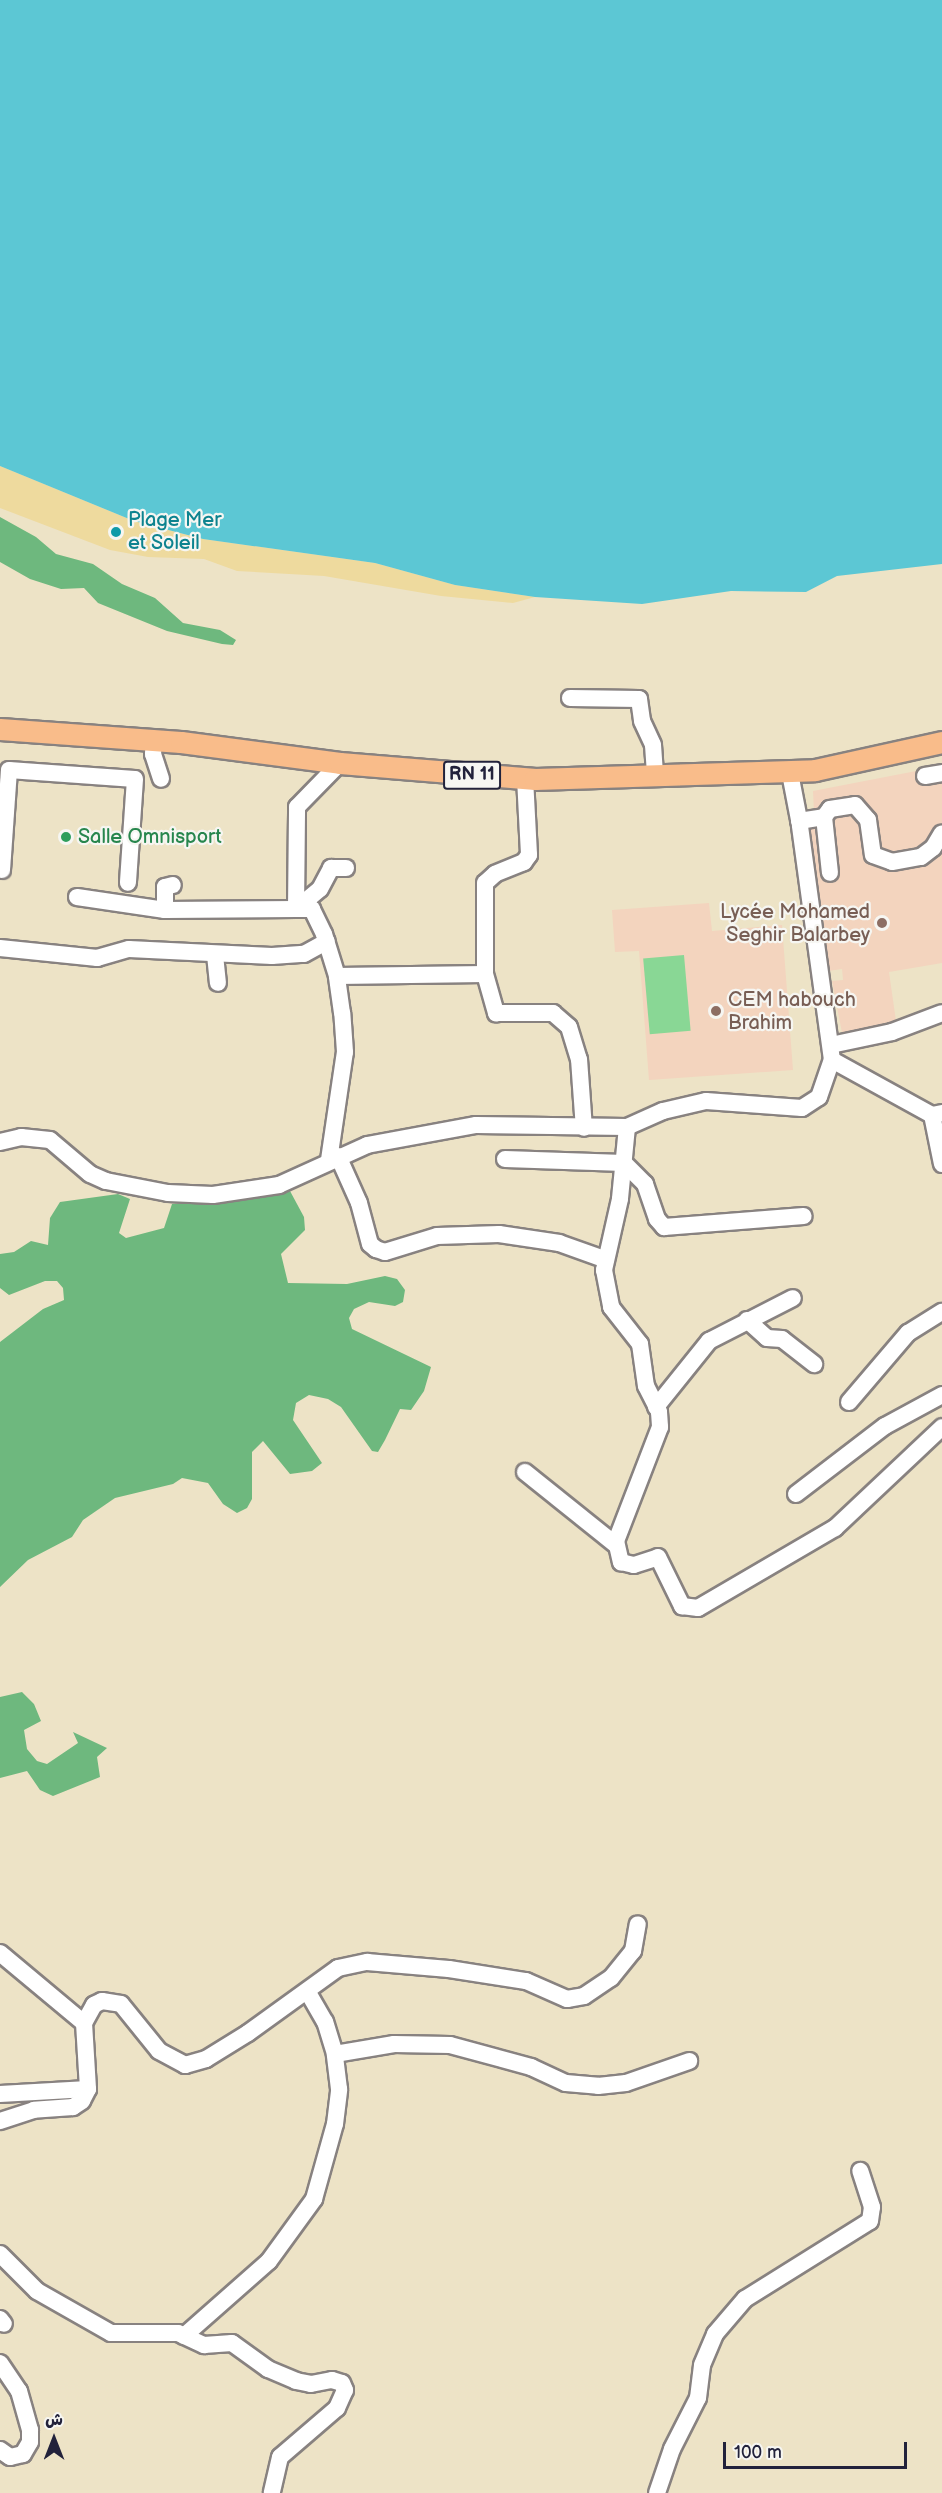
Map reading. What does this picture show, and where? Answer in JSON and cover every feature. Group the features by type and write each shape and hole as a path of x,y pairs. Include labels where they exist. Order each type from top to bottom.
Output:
{"main road":[{"name":"RN 11","path":"0,729 153,747 525,778 789,773 942,742"}],"street":[{"path":"570,698 639,699 642,721 653,746 655,777"},
{"path":"128,883 135,779 153,747"},
{"path":"153,747 161,779"},
{"path":"340,763 297,807 302,903 327,941 337,975 345,1052 334,1158 359,1203 370,1244 385,1252 437,1236 499,1234 548,1240 604,1259"},
{"path":"2,870 9,770 135,779"},
{"path":"0,1142 21,1137 50,1140 90,1174 106,1181 191,1195 279,1185 334,1158 367,1145 476,1125 627,1127 663,1111 706,1101 802,1108 819,1097 831,1053 799,821 789,773"},
{"path":"525,778 529,855 524,862 495,874 485,884 485,974 496,1013 553,1013 569,1027 579,1059 584,1128"},
{"path":"831,873 824,817 830,809 855,805 868,820 873,855 892,862 921,857 942,833"},
{"path":"799,821 824,817"},
{"path":"77,897 165,910 302,903 320,889 331,867 346,868"},
{"path":"165,910 165,887 173,885"},
{"path":"0,948 97,958 129,949 215,955 304,954 327,941"},
{"path":"215,955 218,983"},
{"path":"337,975 485,974"},
{"path":"831,1053 942,1013"},
{"path":"831,1053 937,1114 942,1164"},
{"path":"627,1127 620,1199 604,1259 611,1307 640,1344 646,1386 656,1407 660,1427 616,1545 618,1557 626,1564 659,1557 682,1606 696,1609 836,1528 942,1427"},
{"path":"505,1159 624,1163 645,1184 657,1219 664,1227 804,1216"},
{"path":"656,1407 709,1341 793,1298"},
{"path":"849,1402 908,1333 942,1312"},
{"path":"747,1320 767,1338 782,1339 814,1364"},
{"path":"796,1494 885,1426 942,1395"},
{"path":"525,1472 616,1545"},
{"path":"0,2121 34,2110 73,2107 82,2101 88,2088 84,2023 94,2005 102,2001 121,2004 166,2058 195,2064 248,2033 338,1968 367,1962 449,1969 526,1981 567,1999 584,1996 611,1978 633,1951 638,1924"},
{"path":"0,1953 84,2023"},
{"path":"183,2336 269,2261 314,2199 335,2124 339,2088 335,2054 325,2022 307,1991"},
{"path":"335,2054 394,2044 450,2045 531,2067 566,2083 598,2086 626,2083 689,2061"},
{"path":"0,2094 88,2088"},
{"path":"657,2493 672,2449 698,2398 702,2365 715,2334 745,2299 870,2221 872,2207 860,2171"},
{"path":"0,2254 37,2291 111,2333 157,2331 183,2336 204,2345 232,2343 268,2369 296,2381 311,2384 337,2380 345,2387 337,2408 280,2457 272,2493"},
{"path":"0,2363 19,2391 30,2430 30,2442 23,2454 10,2457 0,2450"}],"shaded area":[{"name":"Lycée Mohamed Seghir Balarbey","path":"942,766 942,963 889,972 896,1021 843,1038 832,981 843,980 842,969 828,971 806,813 814,813 813,791"},
{"name":"CEM habouch Brahim","path":"709,903 712,931 782,925 793,1070 649,1080 639,951 615,952 612,910"}],"green space":[{"path":"0,517 36,537 56,554 93,564 122,584 155,598 183,623 220,630 236,640 233,645 222,644 167,631 98,603 84,588 61,589 30,579 0,562"},
{"path":"684,955 691,1031 650,1034 643,959"},
{"path":"290,1191 304,1217 305,1230 281,1254 288,1283 347,1284 385,1276 397,1279 405,1290 403,1302 395,1306 369,1302 354,1309 349,1318 352,1329 431,1367 424,1391 411,1410 400,1409 378,1452 372,1451 341,1407 328,1399 309,1395 296,1403 293,1420 322,1463 312,1471 290,1474 263,1441 252,1452 252,1499 247,1508 237,1513 223,1504 208,1483 182,1478 173,1484 115,1498 83,1520 72,1537 28,1560 0,1587 0,1342 43,1309 64,1300 63,1288 57,1281 45,1281 9,1295 0,1288 0,1254 14,1252 31,1241 48,1245 50,1218 60,1202 118,1194 130,1199 119,1233 126,1238 164,1228 172,1204 237,1201"},
{"path":"22,1692 34,1704 41,1721 24,1730 27,1749 37,1761 47,1764 78,1743 73,1732 107,1748 97,1757 100,1777 53,1796 40,1790 27,1771 0,1778 0,1697"}],"sand":[{"name":"Plage Mer et Soleil","path":"0,466 134,521 203,539 375,563 455,585 535,597 513,603 441,596 324,576 237,571 204,559 148,557 110,550 0,508"}],"water":[{"path":"0,0 942,0 942,564 837,576 806,592 731,591 642,604 535,597 455,585 375,563 203,539 134,521 0,466"}],"place":[{"name":"Plage Mer et Soleil","path":"116,532"},
{"name":"Salle Omnisport","path":"66,837"},
{"name":"Lycée Mohamed Seghir Balarbey","path":"882,923"},
{"name":"CEM habouch Brahim","path":"716,1011"}]}
